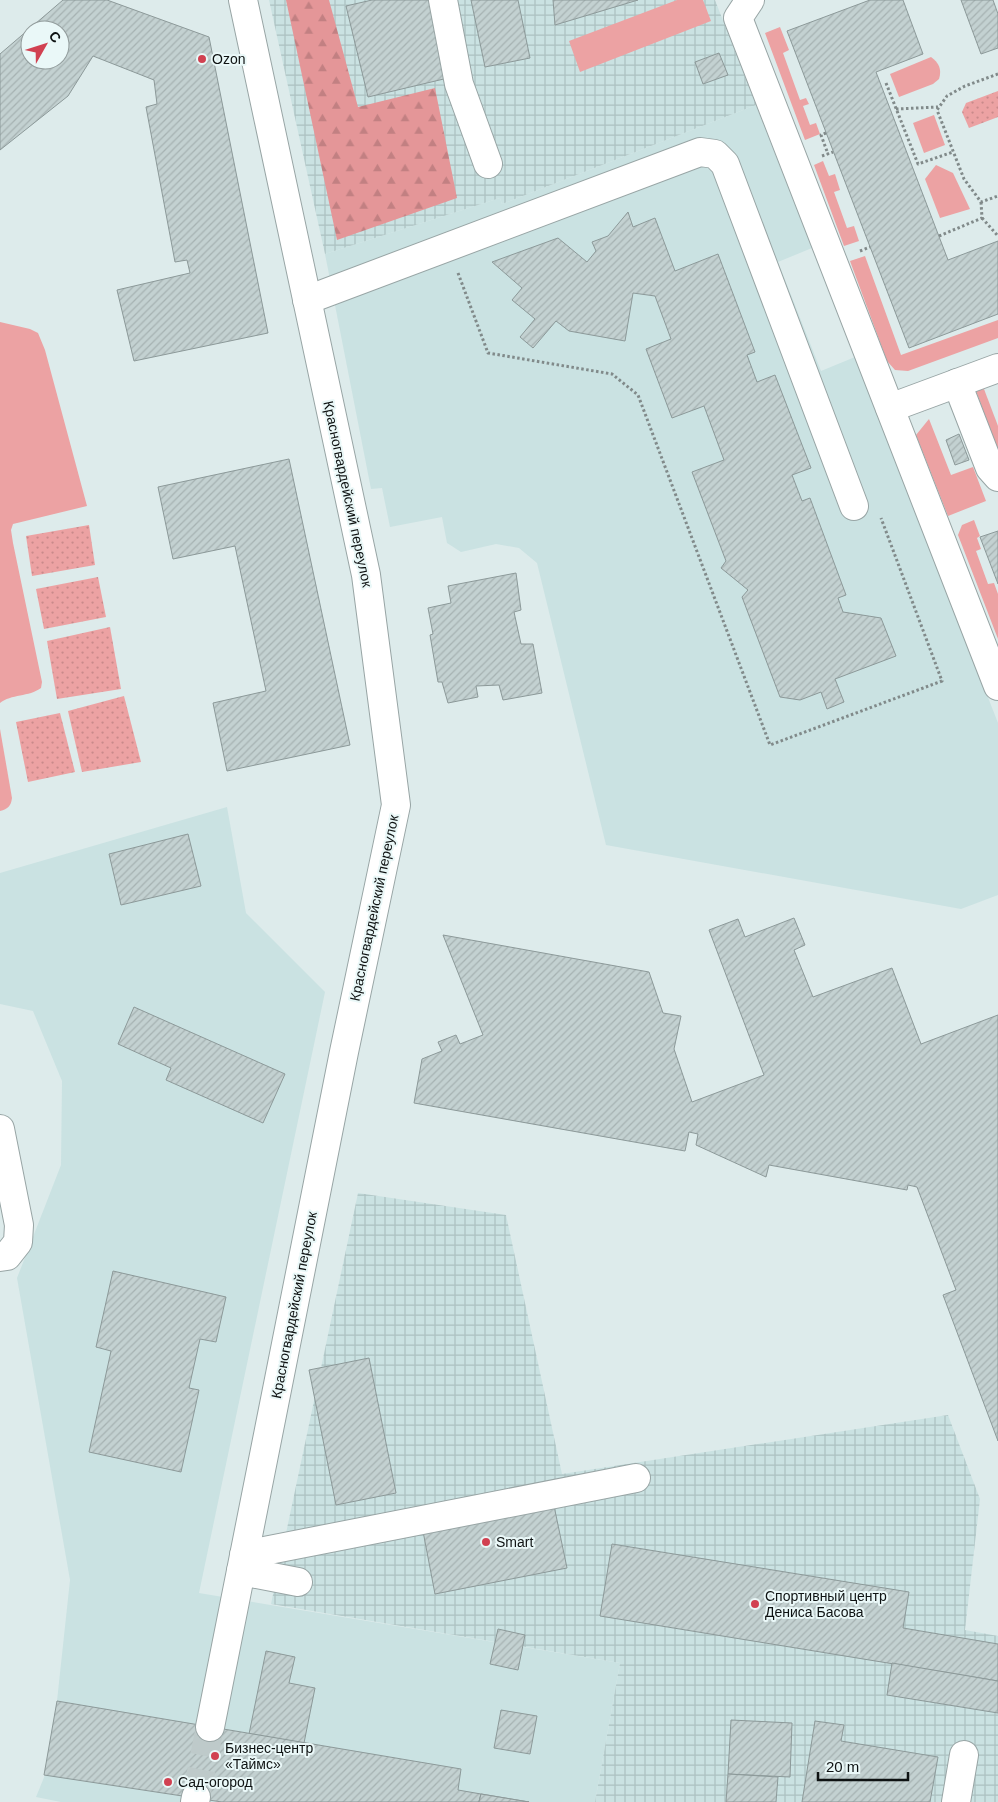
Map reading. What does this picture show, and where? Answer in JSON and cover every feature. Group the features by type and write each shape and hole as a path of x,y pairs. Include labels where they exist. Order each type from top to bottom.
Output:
{"street":[{"name":"Красногвардейский переулок","path":"210,1727 342,1062 396,805 366,576 243,0"},
{"path":"443,0 459,84 488,164"},
{"path":"750,0 738,18 998,686"},
{"path":"307,300 700,152 715,154 725,164 854,506"},
{"path":"890,408 998,368"},
{"path":"957,383 990,468 998,477"},
{"path":"0,1129 19,1225 18,1242 7,1256 0,1257"},
{"path":"243,1563 636,1478"},
{"path":"243,1563 298,1582"},
{"path":"956,1802 964,1755"}],"path":[{"path":"998,74 965,86 947,96 937,110 964,179 981,202 982,218 998,236"},
{"path":"886,83 918,164 953,152"},
{"path":"884,93 890,92"},
{"path":"896,109 939,107"},
{"path":"826,133 821,135 828,154"},
{"path":"901,138 908,137"},
{"path":"981,202 998,196"},
{"path":"939,236 982,218"},
{"path":"448,247 488,353 612,374 638,395 770,746 942,681 881,518 854,506"}],"shaded area":[{"path":"269,0 715,0 756,105 502,204 500,198 325,254"},
{"path":"677,0 703,0 711,21 580,72 569,41"},
{"path":"780,27 789,50 783,53 800,100 806,98 809,104 803,106 810,125 816,123 820,134 805,140 765,33"},
{"path":"931,57 939,66 939,79 933,84 899,97 890,74"},
{"path":"998,91 998,117 969,128 962,112 966,103"},
{"path":"756,105 812,248 778,262 821,371 855,357 998,723 998,895 961,909 606,845 537,563 519,548 496,544 461,552 447,543 442,517 390,527 382,488 371,489 325,254 500,198 502,204"},
{"path":"934,115 945,145 924,153 913,123"},
{"path":"823,161 829,176 835,174 840,190 834,192 847,228 854,226 859,241 844,246 814,165"},
{"path":"936,165 953,173 970,209 940,218 925,179"},
{"path":"865,256 901,355 998,320 998,338 908,371 895,370 887,361 850,261"},
{"path":"0,322 30,329 38,333 45,350 87,506 13,524 11,530 13,543 42,682 41,688 36,691 9,698 0,703"},
{"path":"984,389 998,426 998,450 976,391"},
{"path":"929,419 951,475 973,467 986,501 948,516 916,435"},
{"path":"974,520 980,536 977,538 981,549 976,551 988,584 994,583 998,594 998,639 958,535 962,525"},
{"path":"89,525 95,565 32,576 26,536"},
{"path":"98,577 106,617 44,629 36,589"},
{"path":"110,627 121,689 57,699 47,641"},
{"path":"124,696 141,762 82,772 68,711"},
{"path":"60,713 75,772 28,782 16,722"},
{"path":"0,729 12,798 9,807 0,811"},
{"path":"227,807 246,913 325,992 199,1593 620,1663 595,1802 61,1802 36,1797 45,1775 57,1701 70,1580 17,1278 61,1165 62,1081 33,1011 0,1004 0,873"},
{"path":"358,1193 506,1215 562,1474 948,1415 980,1499 965,1630 998,1636 998,1802 595,1802 620,1663 271,1604"}],"green space":[{"path":"286,0 329,0 358,107 435,88 457,198 337,240"}],"building":[{"path":"63,0 107,0 209,37 268,333 134,361 117,290 190,273 187,260 175,262 146,107 157,104 154,80 93,56 68,96 0,150 0,54 20,37 20,70 70,70 70,20 40,20"},
{"path":"372,0 430,0 448,78 368,97 346,6"},
{"path":"471,0 518,0 530,58 485,67"},
{"path":"553,0 638,0 555,25"},
{"path":"870,0 903,0 923,54 876,72 948,260 998,241 998,314 909,348 787,31"},
{"path":"961,0 993,0 998,14 998,48 981,54"},
{"path":"719,53 728,75 703,84 695,62"},
{"path":"628,212 633,227 655,218 675,271 718,254 755,352 747,355 757,382 775,375 811,468 792,475 802,501 810,498 846,595 838,598 843,612 881,618 896,656 835,679 844,702 827,709 821,692 800,700 780,697 742,597 748,590 721,568 726,561 692,472 724,460 704,406 672,418 646,349 671,339 655,296 633,293 625,341 569,331 556,321 533,348 520,337 535,319 512,300 522,288 492,262 558,238 587,262 596,251 592,242 608,236"},
{"path":"959,434 969,460 955,465 946,440"},
{"path":"289,459 350,745 227,771 213,703 266,691 235,546 173,559 158,487"},
{"path":"998,531 998,584 980,537"},
{"path":"516,573 521,610 514,612 521,644 533,644 542,693 503,700 499,685 476,686 478,697 448,703 442,682 438,682 430,635 433,634 428,608 451,603 448,586"},
{"path":"188,834 201,886 121,905 109,854"},
{"path":"794,918 805,945 794,950 813,997 892,968 921,1044 998,1015 998,1441 943,1295 956,1290 917,1187 908,1185 907,1190 769,1165 766,1177 696,1145 698,1134 689,1132 685,1151 414,1103 422,1059 442,1051 438,1042 456,1035 460,1044 483,1035 443,935 649,972 663,1013 681,1016 674,1049 692,1102 764,1075 709,930 738,919 745,937"},
{"path":"134,1007 285,1074 263,1123 166,1080 171,1068 118,1044"},
{"path":"113,1271 226,1297 216,1342 200,1339 189,1388 199,1390 181,1472 89,1452 111,1351 96,1347"},
{"path":"369,1358 396,1493 336,1505 309,1370"},
{"path":"553,1501 567,1568 435,1594 422,1526"},
{"name":"Спортивный центр Дениса Басова","path":"612,1544 909,1592 903,1628 998,1644 998,1681 600,1616"},
{"path":"498,1629 525,1635 518,1670 490,1664"},
{"path":"266,1651 295,1657 289,1683 315,1688 304,1743 249,1734"},
{"path":"892,1663 998,1681 998,1713 887,1695"},
{"name":"Бизнес-центр «Таймс»","path":"57,1701 461,1769 458,1790 481,1794 479,1802 222,1802 44,1775"},
{"path":"501,1710 537,1716 530,1754 494,1748"},
{"path":"731,1720 792,1723 790,1777 728,1774"},
{"path":"815,1721 844,1725 841,1741 938,1757 930,1802 802,1802"},
{"path":"728,1774 778,1777 776,1802 726,1802"},
{"path":"481,1794 529,1802 479,1802"},
{"path":"481,1794 529,1802 479,1802"}],"tunnel":[{"path":"196,1797 210,1727"}],"place":[{"name":"Ozon","path":"202,59"},
{"name":"Smart","path":"486,1542"},
{"name":"Спортивный центр Дениса Басова","path":"755,1604"},
{"name":"Бизнес-центр «Таймс»","path":"215,1756"},
{"name":"Сад-огород","path":"168,1782"}]}
